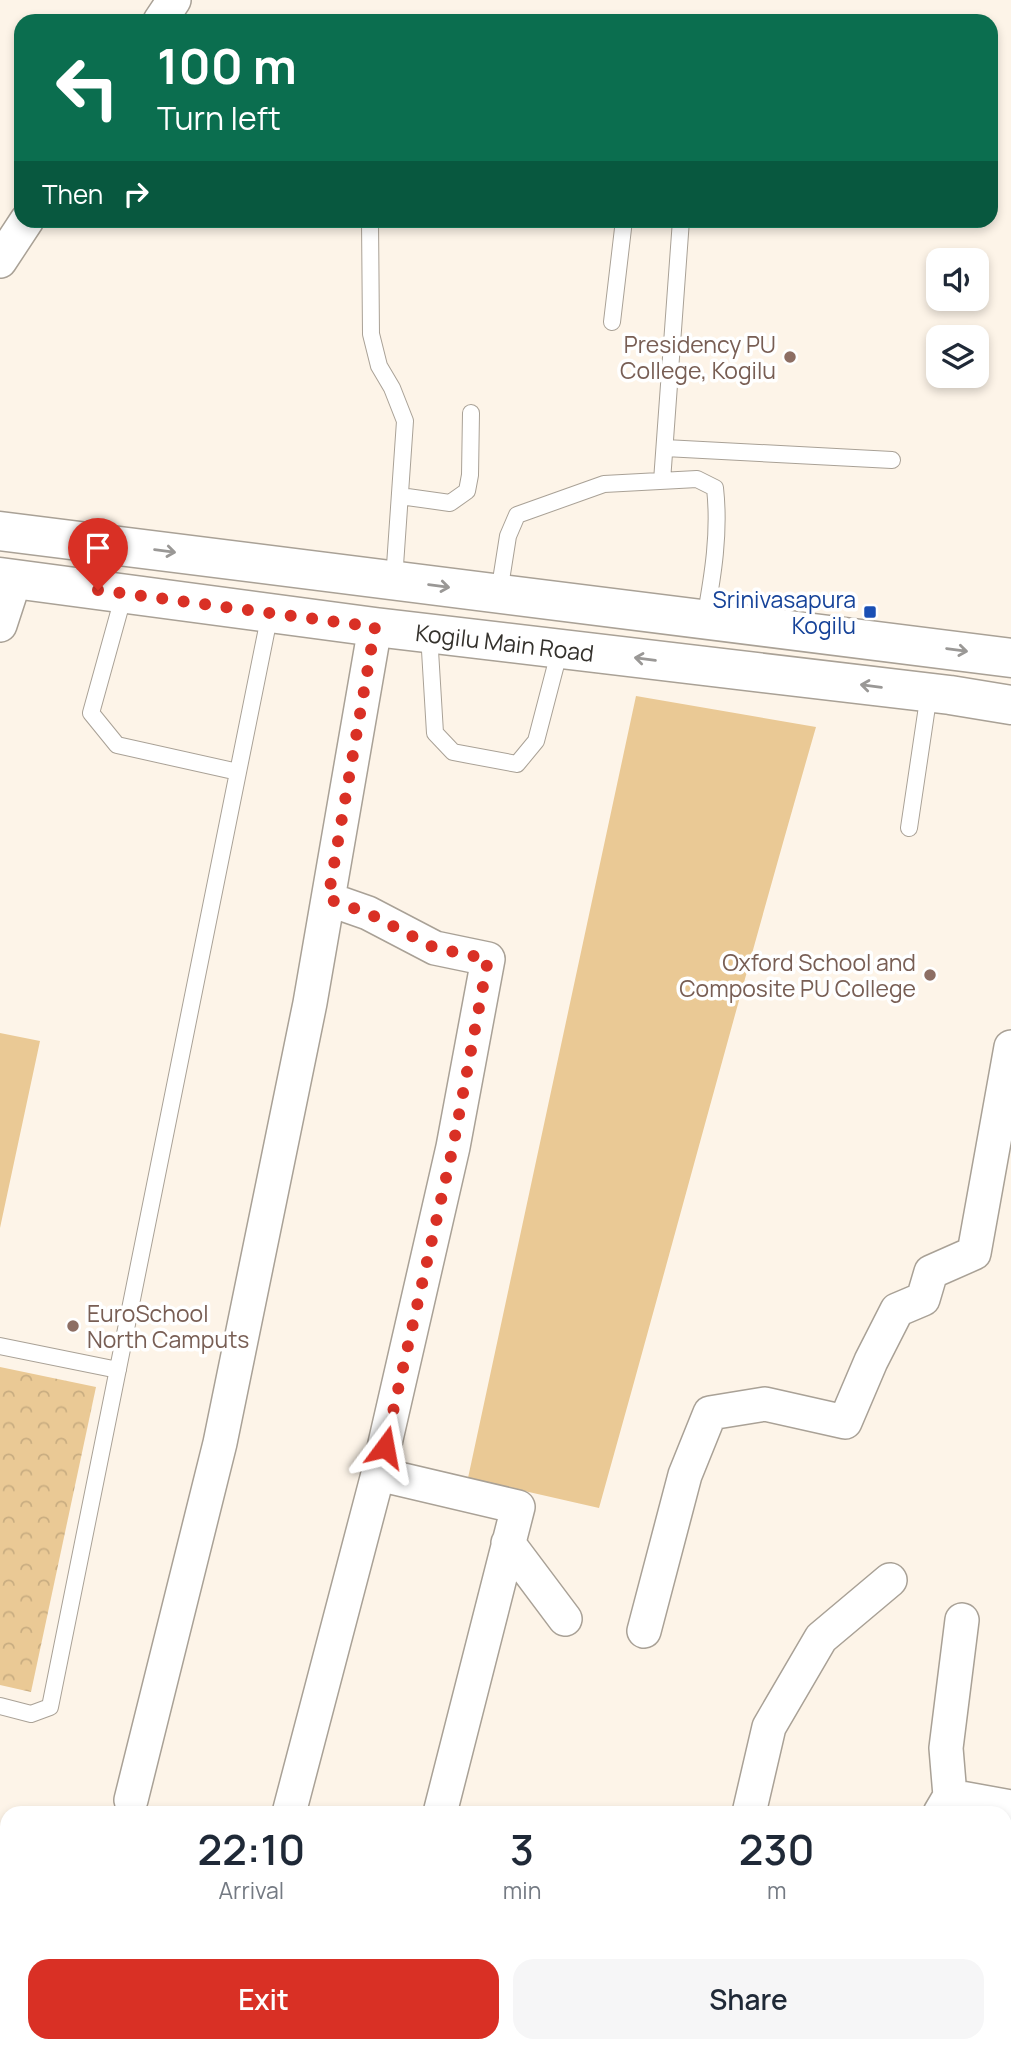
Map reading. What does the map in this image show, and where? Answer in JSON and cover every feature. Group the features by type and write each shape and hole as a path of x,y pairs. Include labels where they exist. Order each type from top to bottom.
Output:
{"main road":[{"path":"0,531 1011,658"},
{"name":"Kogilu Main Road","path":"7,578 429,634 1011,705"}],"street":[{"path":"0,261 22,228"},
{"path":"0,625 7,578"},
{"path":"131,1800 220,1443 307,1016 375,627"},
{"path":"291,1806 379,1474 453,1147 488,959 435,948 368,913 328,899"},
{"path":"644,1631 685,1475 710,1413 765,1404 845,1422 871,1361 897,1310 923,1299 931,1272 974,1253 1011,1047"},
{"path":"379,1474 518,1507 442,1806"},
{"path":"508,1543 565,1619"},
{"path":"751,1806 769,1727 821,1637 890,1580"},
{"path":"962,1620 946,1748 945,1805 978,1806"}],"lane":[{"path":"370,228 371,334 379,366 392,388 405,421 394,580"},
{"path":"612,322 623,228"},
{"path":"663,481 680,228"},
{"path":"400,496 450,503 467,491 470,474 471,413"},
{"path":"665,447 892,460"},
{"path":"499,593 508,536 517,515 604,484 697,479 715,488 718,516 705,619"},
{"path":"124,594 91,713 117,745 238,772"},
{"path":"0,1706 31,1714 50,1707 270,613"},
{"path":"429,634 435,733 453,752 517,764 536,741 560,649"},
{"path":"909,828 929,693"},
{"path":"0,1346 118,1370"}],"green space":[{"path":"636,696 816,727 599,1508 468,1478"},
{"path":"0,1033 40,1041 0,1228"},
{"path":"0,1367 96,1387 31,1692 0,1685"}],"place":[{"name":"Presidency PU College, Kogilu","path":"790,357"},
{"name":"Srinivasapura Kogilu","path":"870,612"},
{"name":"Oxford School and Composite PU College","path":"930,975"},
{"name":"EuroSchool North Camputs","path":"73,1326"}],"route":[{"path":"98,590 375,627 328,899 368,913 435,948 488,959 453,1147 385,1447"}]}
